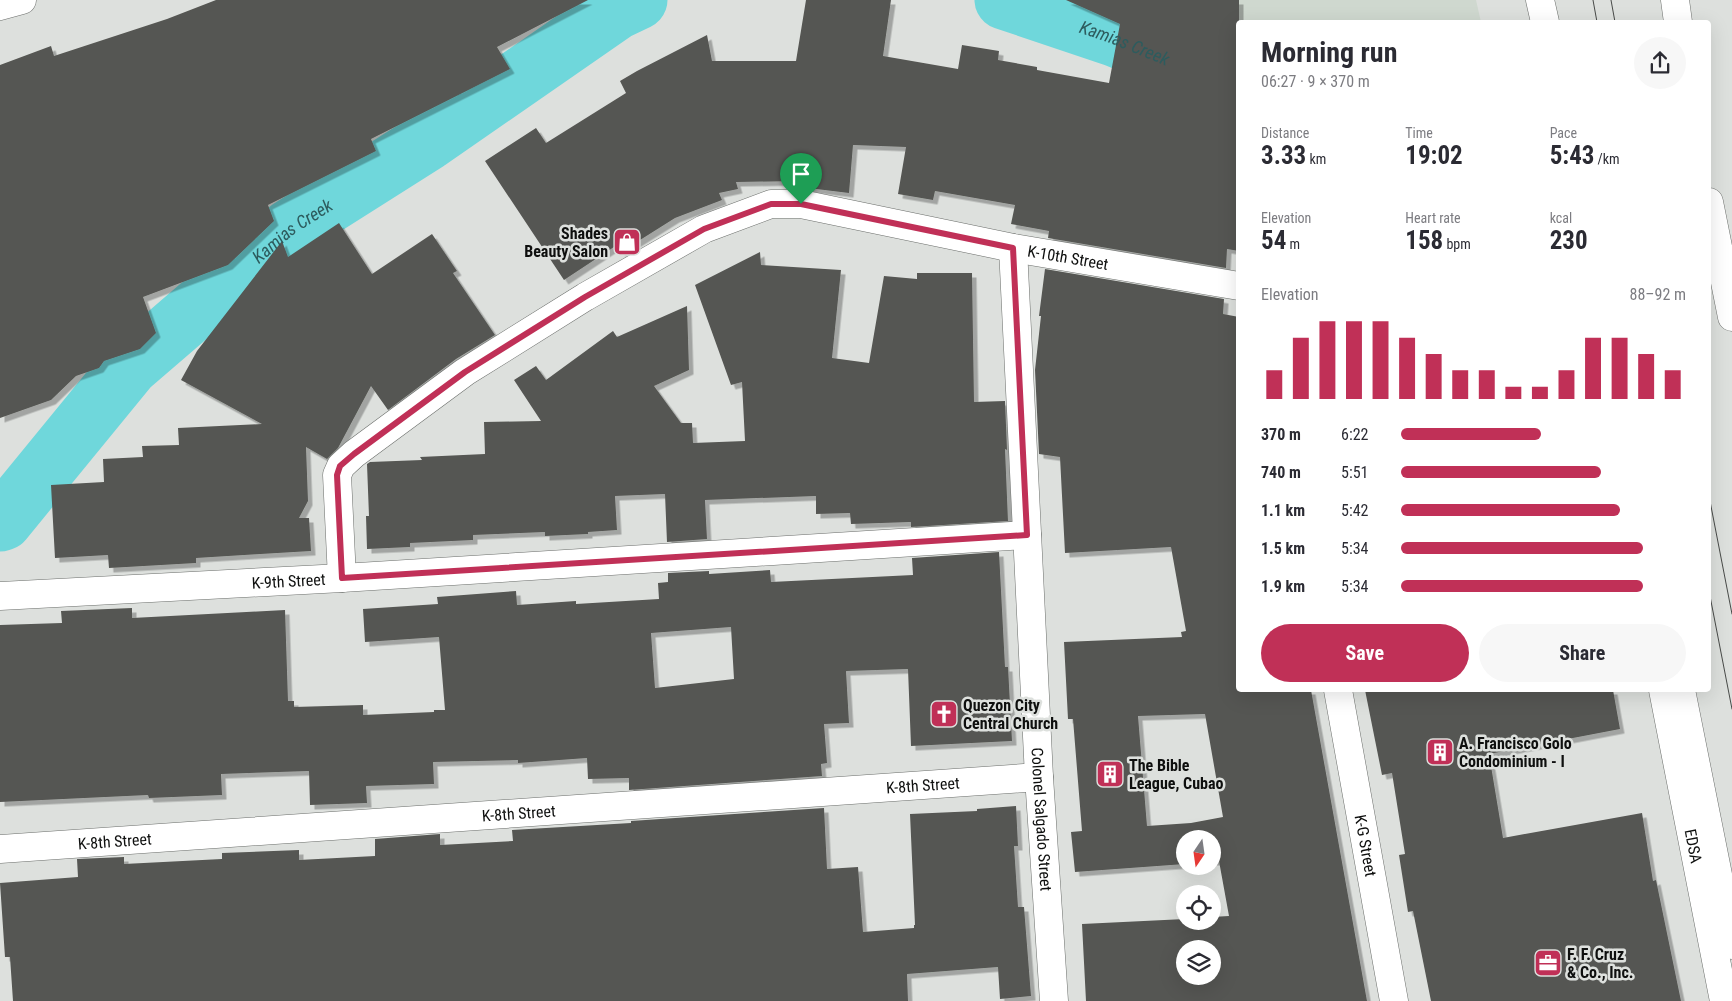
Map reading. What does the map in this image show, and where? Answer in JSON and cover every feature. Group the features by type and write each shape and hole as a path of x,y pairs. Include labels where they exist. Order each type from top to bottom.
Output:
{"main road":[{"path":"0,6 22,0"},
{"path":"1540,0 1544,20"},
{"path":"1675,0 1678,20"},
{"name":"K-10th Street","path":"342,578 336,486 340,466 465,372 585,297 704,229 771,204 801,204 1013,248 1236,285"},
{"path":"1711,212 1732,317"},
{"name":"Colonel Salgado Street","path":"1013,248 1039,776 1054,1001"},
{"name":"K-9th Street","path":"0,596 342,578 1027,535"},
{"name":"K-G Street","path":"1338,692 1394,1001"},
{"name":"EDSA","path":"1663,692 1724,1001"},
{"name":"EDSA","path":"1681,692 1732,945"},
{"name":"K-8th Street","path":"0,850 1039,776"}],"shaded area":[{"path":"1039,0 1476,0 1481,20 1236,20 1236,23 1169,50"}],"building":[{"path":"216,0 588,0 497,47 510,69 371,139 376,151 268,205 274,221 228,265 143,297 156,333 140,349 104,361 99,368 76,376 51,400 0,418 0,65 51,46 54,56 167,19"},
{"path":"806,0 891,0 883,56 958,69 962,45 999,51 998,60 1037,67 1037,70 1109,83 1120,24 1066,0 1239,0 1239,20 1236,20 1236,250 1227,249 1226,268 1048,238 1049,231 1011,224 1015,205 935,191 933,200 898,194 906,147 853,145 849,193 800,187 801,181 736,182 738,189 719,193 722,200 675,218 621,252 617,245 564,280 485,161 536,128 546,143 626,93 620,81 707,35 712,61 796,61"},
{"path":"339,223 372,274 432,234 457,271 453,273 495,335 456,359 388,410 371,386 338,448 327,459 306,447 308,501 299,518 309,518 311,551 196,558 196,563 109,568 108,555 55,558 51,485 104,482 103,459 143,457 142,446 179,445 178,428 262,424 181,380 197,351 282,241 288,257"},
{"path":"760,252 761,265 841,270 832,358 869,363 884,276 917,279 917,273 972,273 974,402 1005,401 1008,521 911,527 911,522 851,524 850,513 816,514 816,496 705,500 707,539 667,542 665,494 615,496 617,530 588,532 588,534 545,536 545,532 473,535 473,540 410,543 410,547 367,549 366,516 369,516 367,464 370,462 422,460 420,457 485,454 484,422 541,421 514,380 536,366 546,380 613,331 617,337 687,306 689,370 654,386 681,423 692,423 693,443 745,441 742,382 731,385 695,285"},
{"path":"1045,269 1224,299 1223,314 1236,316 1236,692 1311,692 1367,1001 1086,1001 1082,924 1176,919 1176,930 1221,930 1221,916 1229,916 1221,872 1221,830 1176,830 1176,865 1075,872 1071,832 1082,831 1073,719 1068,719 1064,642 1182,637 1181,632 1186,631 1171,547 1065,553 1060,457 1039,454 1035,370","holes":["1205,714 1223,817 1191,823 1147,826 1138,716"]},
{"path":"999,552 1005,667 1008,667 1012,741 911,746 908,669 846,671 849,723 824,724 827,763 821,764 822,776 629,790 629,778 588,779 587,758 518,763 518,760 433,762 434,784 366,786 367,803 310,805 309,771 221,774 222,795 149,798 148,795 0,802 0,625 62,623 61,611 132,608 132,618 285,610 288,701 294,701 294,707 363,705 363,715 434,712 434,710 445,710 439,637 365,642 363,609 438,604 437,597 516,591 517,605 576,601 576,604 659,599 658,583 668,582 668,573 709,571 709,574 770,570 771,582 913,575 912,558","holes":["731,627 734,679 655,688 651,633"]},
{"path":"1365,692 1613,692 1620,729 1489,754 1503,838 1642,813 1653,881 1656,880 1681,1001 1431,1001 1413,911 1408,912 1399,855 1405,854 1392,773 1382,775"},
{"path":"1016,806 1018,846 1014,846 1018,907 1024,907 1031,996 1000,999 998,967 907,974 908,1001 13,1001 10,957 5,957 0,883 78,877 77,859 124,857 124,864 222,859 222,853 299,850 299,860 375,856 375,839 440,834 440,845 513,841 512,830 824,808 827,869 858,867 863,932 914,928 910,814 977,811 977,809"}],"waterway":[{"name":"Kamias Creek","path":"0,522 3,521 129,367 289,229 428,141 617,10 638,0"},
{"name":"Kamias Creek","path":"1004,0 1114,37 1191,70"}],"tram line":[{"path":"1593,0 1597,20"},
{"path":"1611,0 1615,20"},
{"path":"1711,506 1732,614"},
{"path":"1711,601 1732,709"}],"place":[{"name":"Shades Beauty Salon","path":"627,242"},
{"name":"Quezon City Central Church","path":"944,714"},
{"name":"A. Francisco Golo Condominium - I","path":"1440,752"},
{"name":"The Bible League, Cubao","path":"1110,774"},
{"name":"F. F. Cruz & Co., Inc.","path":"1548,963"}],"route":[{"path":"771,204 801,204 876,218 1013,248 1027,535 342,578 336,486 337,475 340,466 354,454 465,372 585,297 704,229 771,204"}]}
